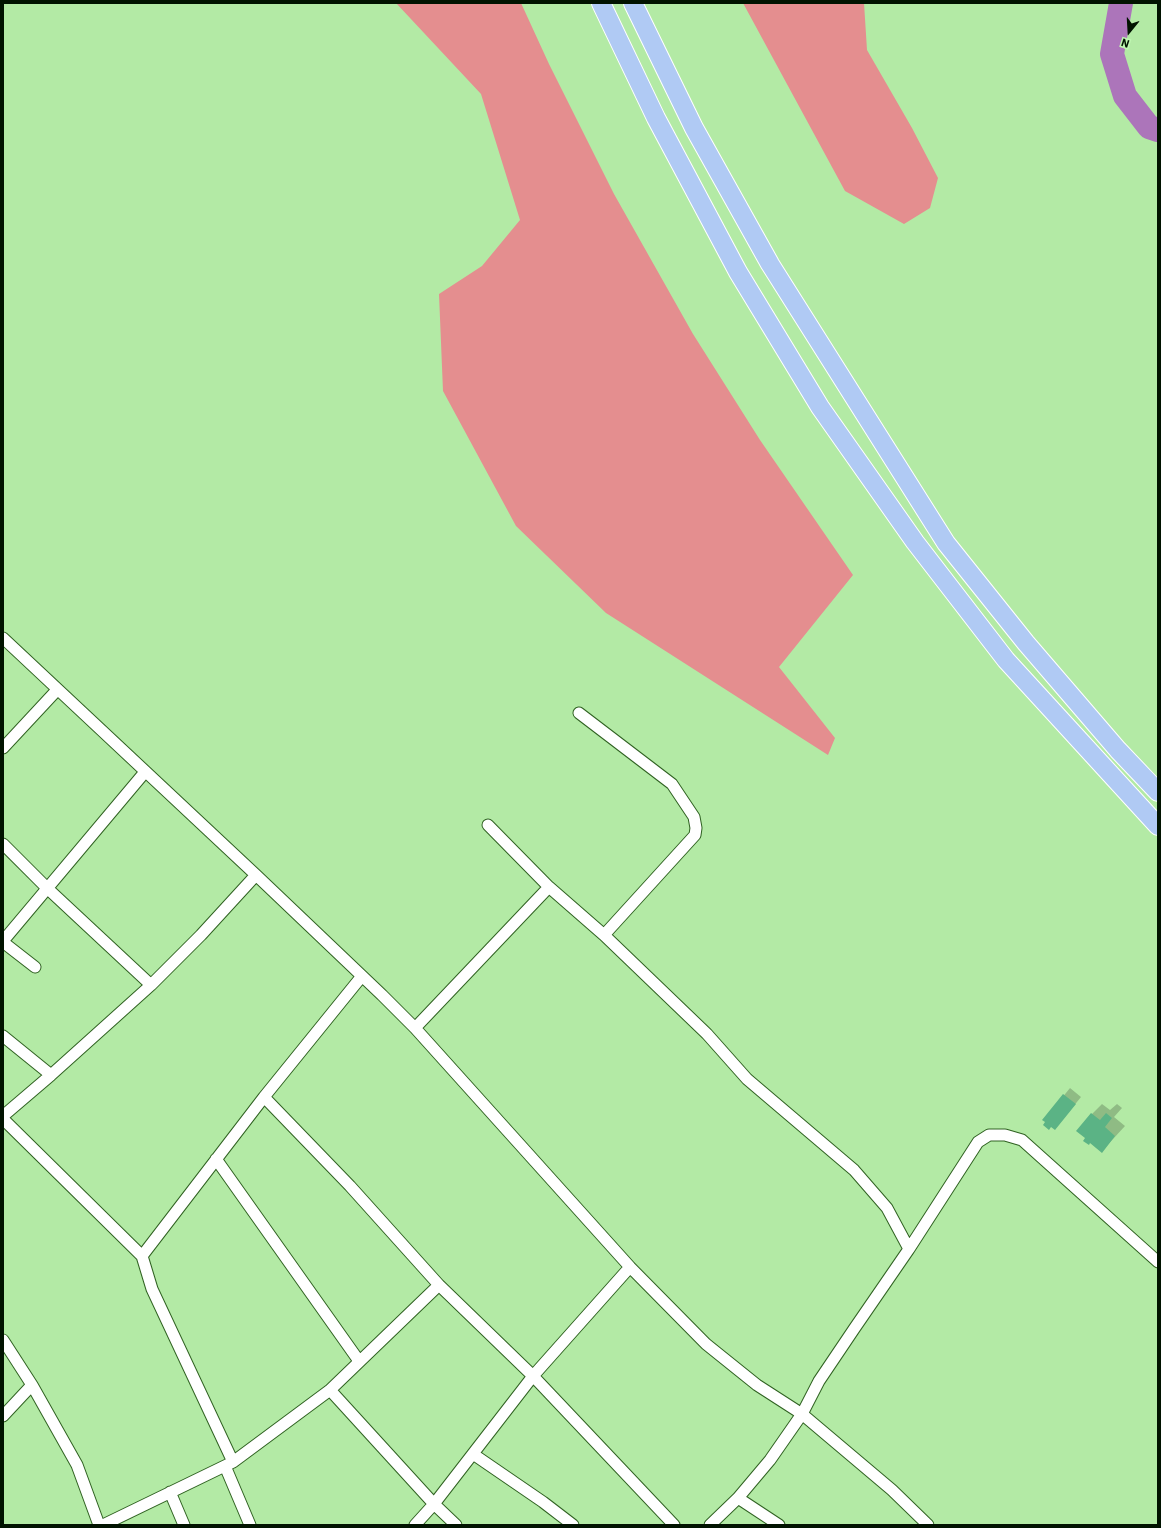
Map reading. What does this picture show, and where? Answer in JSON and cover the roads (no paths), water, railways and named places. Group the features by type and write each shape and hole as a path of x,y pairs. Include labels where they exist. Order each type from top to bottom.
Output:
{"highway":[{"path":"601,3 656,118 738,272 820,407 915,542 1006,660 1158,826"},
{"path":"633,3 694,128 770,264 946,543 1031,649 1118,750 1158,792"}],"street":[{"path":"3,638 256,875 415,1028 630,1267 706,1344 757,1384 802,1414 892,1490 928,1525"},
{"path":"3,748 57,690"},
{"path":"579,713 672,784 694,817 696,828 695,835 604,935"},
{"path":"35,967 3,941 145,772"},
{"path":"488,825 549,886 604,935 707,1034 747,1079 854,1170 887,1208 909,1249"},
{"path":"3,844 47,888 151,985"},
{"path":"250,1525 229,1464 152,1289 142,1256 3,1117 151,985 256,875"},
{"path":"415,1028 549,886"},
{"path":"142,1256 264,1097 362,976"},
{"path":"3,1036 51,1075"},
{"path":"264,1097 350,1186 439,1285 533,1376 674,1525"},
{"path":"710,1525 738,1498 770,1460 802,1414 819,1381 909,1249 978,1142 990,1135 1005,1135 1022,1140 1158,1262"},
{"path":"216,1159 359,1361"},
{"path":"415,1525 434,1504 533,1376 630,1267"},
{"path":"102,1525 229,1464 330,1390 439,1285"},
{"path":"3,1340 32,1386 77,1465 99,1525"},
{"path":"3,1416 32,1386"},
{"path":"330,1390 434,1504 456,1525"},
{"path":"473,1454 544,1502 573,1525"},
{"path":"170,1492 184,1525"},
{"path":"738,1498 779,1525"}],"waterway":[{"path":"1121,3 1112,54 1125,96 1149,127 1158,130"}]}
